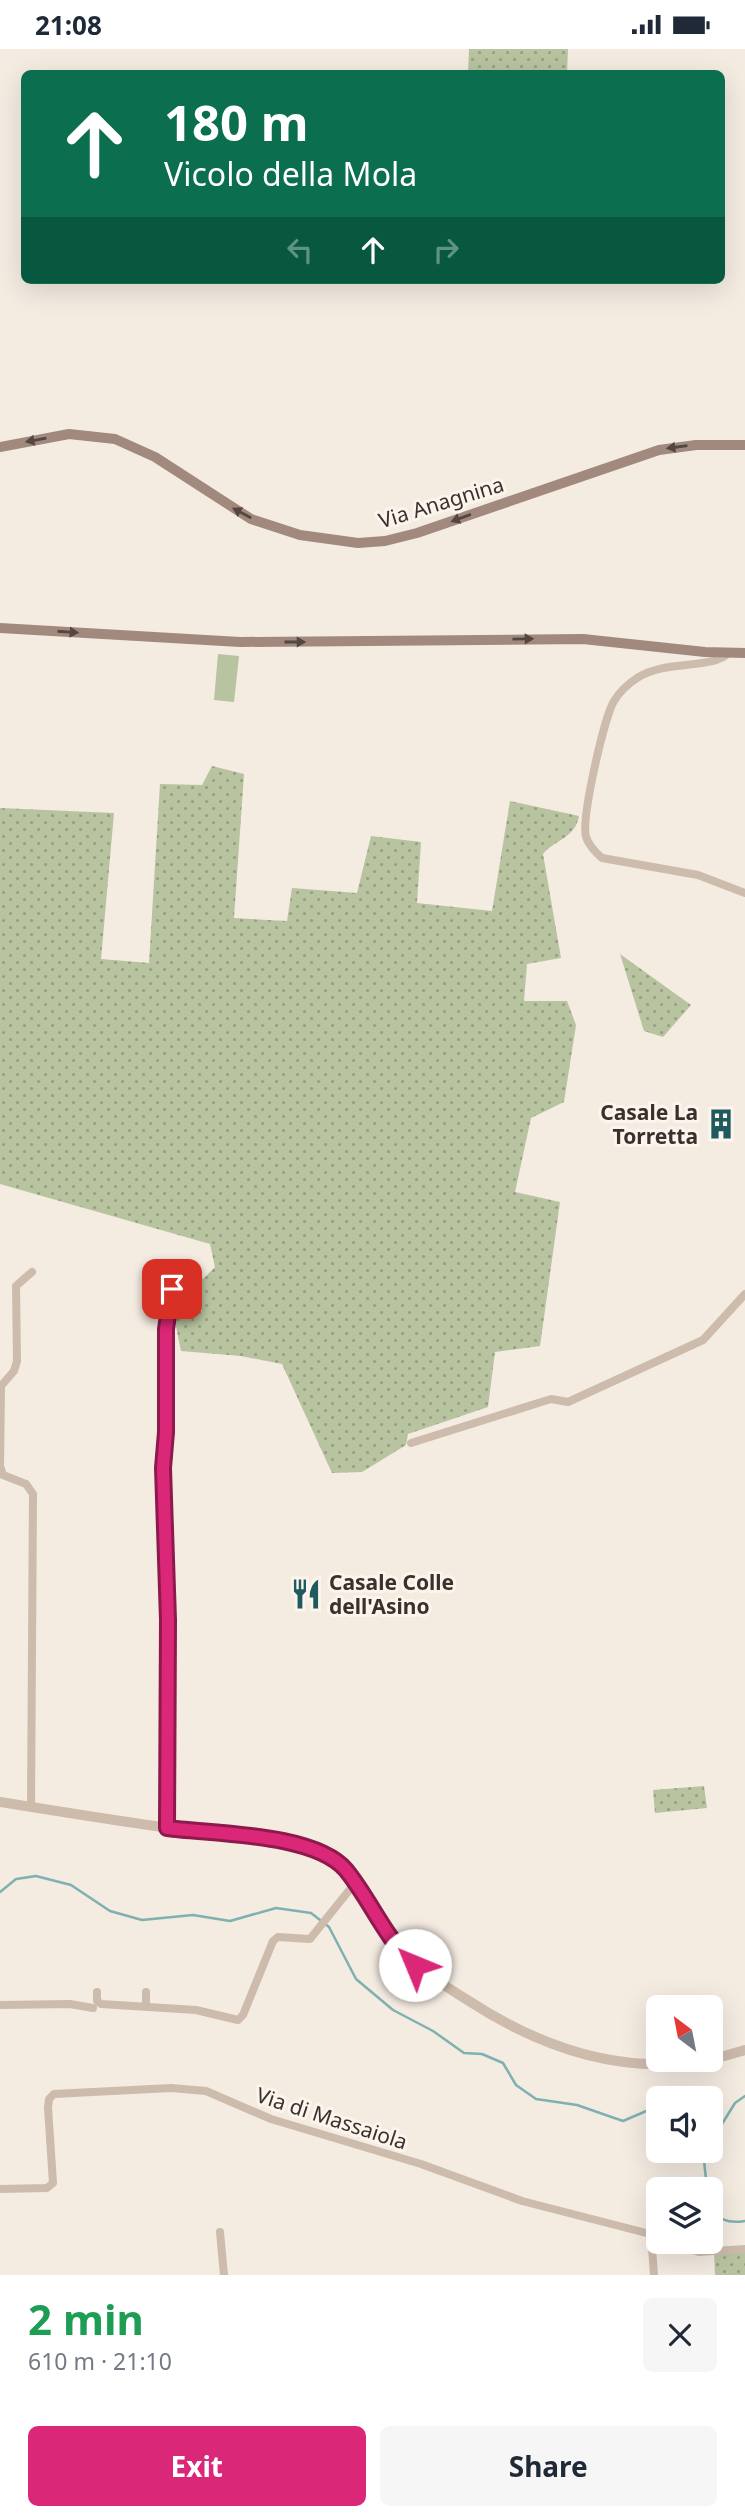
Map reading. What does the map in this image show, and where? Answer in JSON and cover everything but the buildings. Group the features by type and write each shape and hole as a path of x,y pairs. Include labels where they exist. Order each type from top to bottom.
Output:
{"main road":[{"name":"Via Anagnina","path":"0,447 74,434 116,439 144,451 223,503 257,521 317,538 372,543 417,533 659,450 696,445 745,445"},
{"path":"0,628 230,642 583,639 745,653"}],"street":[{"path":"729,653 718,661 676,664 654,670 636,679 619,694 604,729 586,818 586,836 593,850 602,858 698,875 745,893"},
{"path":"31,1807 33,1494 26,1483 3,1475 0,1466 1,1386 14,1371 17,1361 16,1286 32,1272"},
{"path":"167,1828 168,1620 163,1468 166,1432 166,1329 172,1289"},
{"path":"411,1443 551,1399 568,1402 640,1370 703,1340 745,1294"},
{"path":"0,1802 167,1828 279,1840 321,1852 337,1861 355,1883 385,1933 415,1965 497,2019 529,2036 579,2055 632,2064 695,2064 745,2050"},
{"path":"97,1991 99,2003 203,2011 238,2020 243,2015 273,1941 278,1937 304,1941 315,1933 337,1908 355,1883"},
{"path":"146,1992 146,2006"},
{"path":"0,2005 70,2004 93,2008"},
{"name":"Via di Massaiola","path":"0,2189 47,2188 54,2179 48,2108 51,2095 83,2090 186,2088 215,2093 271,2119 421,2164 522,2201 646,2232"},
{"path":"220,2232 224,2275"},
{"path":"723,2251 745,2249"},
{"name":"Via di Massaiola","path":"654,2254 654,2275"}],"green space":[{"path":"469,49 568,49 567,70 468,70"},
{"path":"218,654 239,656 234,702 214,700"},
{"path":"212,766 244,774 234,918 287,921 292,888 357,893 371,836 421,842 417,903 492,911 510,801 579,816 574,829 543,854 561,958 527,964 524,1001 567,1001 576,1025 564,1102 531,1118 515,1192 560,1202 540,1346 495,1352 488,1407 408,1434 406,1445 362,1472 332,1473 282,1364 241,1356 181,1351 172,1307 175,1290 204,1278 215,1267 210,1244 0,1184 0,808 114,813 101,959 149,963 160,784 202,785"},
{"path":"620,954 691,1005 663,1037 644,1031"},
{"path":"704,1786 707,1808 655,1813 653,1790"},
{"path":"745,2249 745,2275 715,2275 714,2254 723,2254 723,2251"}],"waterway":[{"path":"0,1892 16,1879 36,1876 71,1885 110,1911 142,1920 193,1915 230,1921 276,1908 311,1913 329,1927 356,1979 393,2010 433,2031 464,2053 482,2054 503,2063 516,2085 536,2099 577,2105 623,2121 646,2111"},
{"path":"723,2122 735,2103 745,2096"},
{"path":"704,2163 706,2177"},
{"path":"723,2219 745,2221"}],"place":[{"name":"Casale La Torretta","path":"721,1124"},
{"name":"Casale Colle dell'Asino","path":"306,1594"}],"route":[{"path":"172,1289 166,1329 166,1432 163,1468 168,1620 167,1828 272,1839 327,1854 346,1870 385,1933 415,1965"}]}
